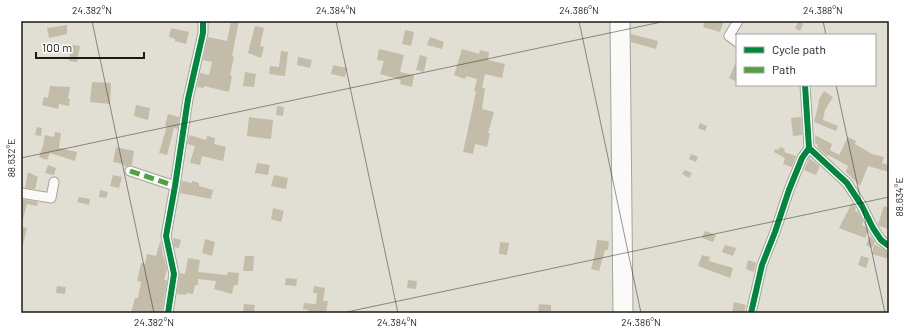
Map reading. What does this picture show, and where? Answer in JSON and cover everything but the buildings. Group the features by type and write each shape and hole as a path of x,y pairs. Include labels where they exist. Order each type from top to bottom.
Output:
{"main road":[{"path":"616,21 619,313"},
{"path":"624,21 627,313"}],"street":[{"path":"168,313 174,274 166,236 188,99 203,33 202,21"},
{"path":"736,41 729,36 738,21"},
{"path":"751,313 762,265 789,190 802,158 809,148 805,86"},
{"path":"809,148 847,183 862,206 873,228 881,240 889,246"},
{"path":"130,171 175,186"},
{"path":"21,193 51,198 54,182"}],"marked path":[{"path":"130,171 175,186"}],"cycle path":[{"path":"168,313 174,274 166,236 188,99 203,33 203,21"},
{"path":"805,86 809,148 847,183 862,206 873,228 881,240 889,246"},
{"path":"751,313 762,265 789,190 802,158 809,148"}]}
